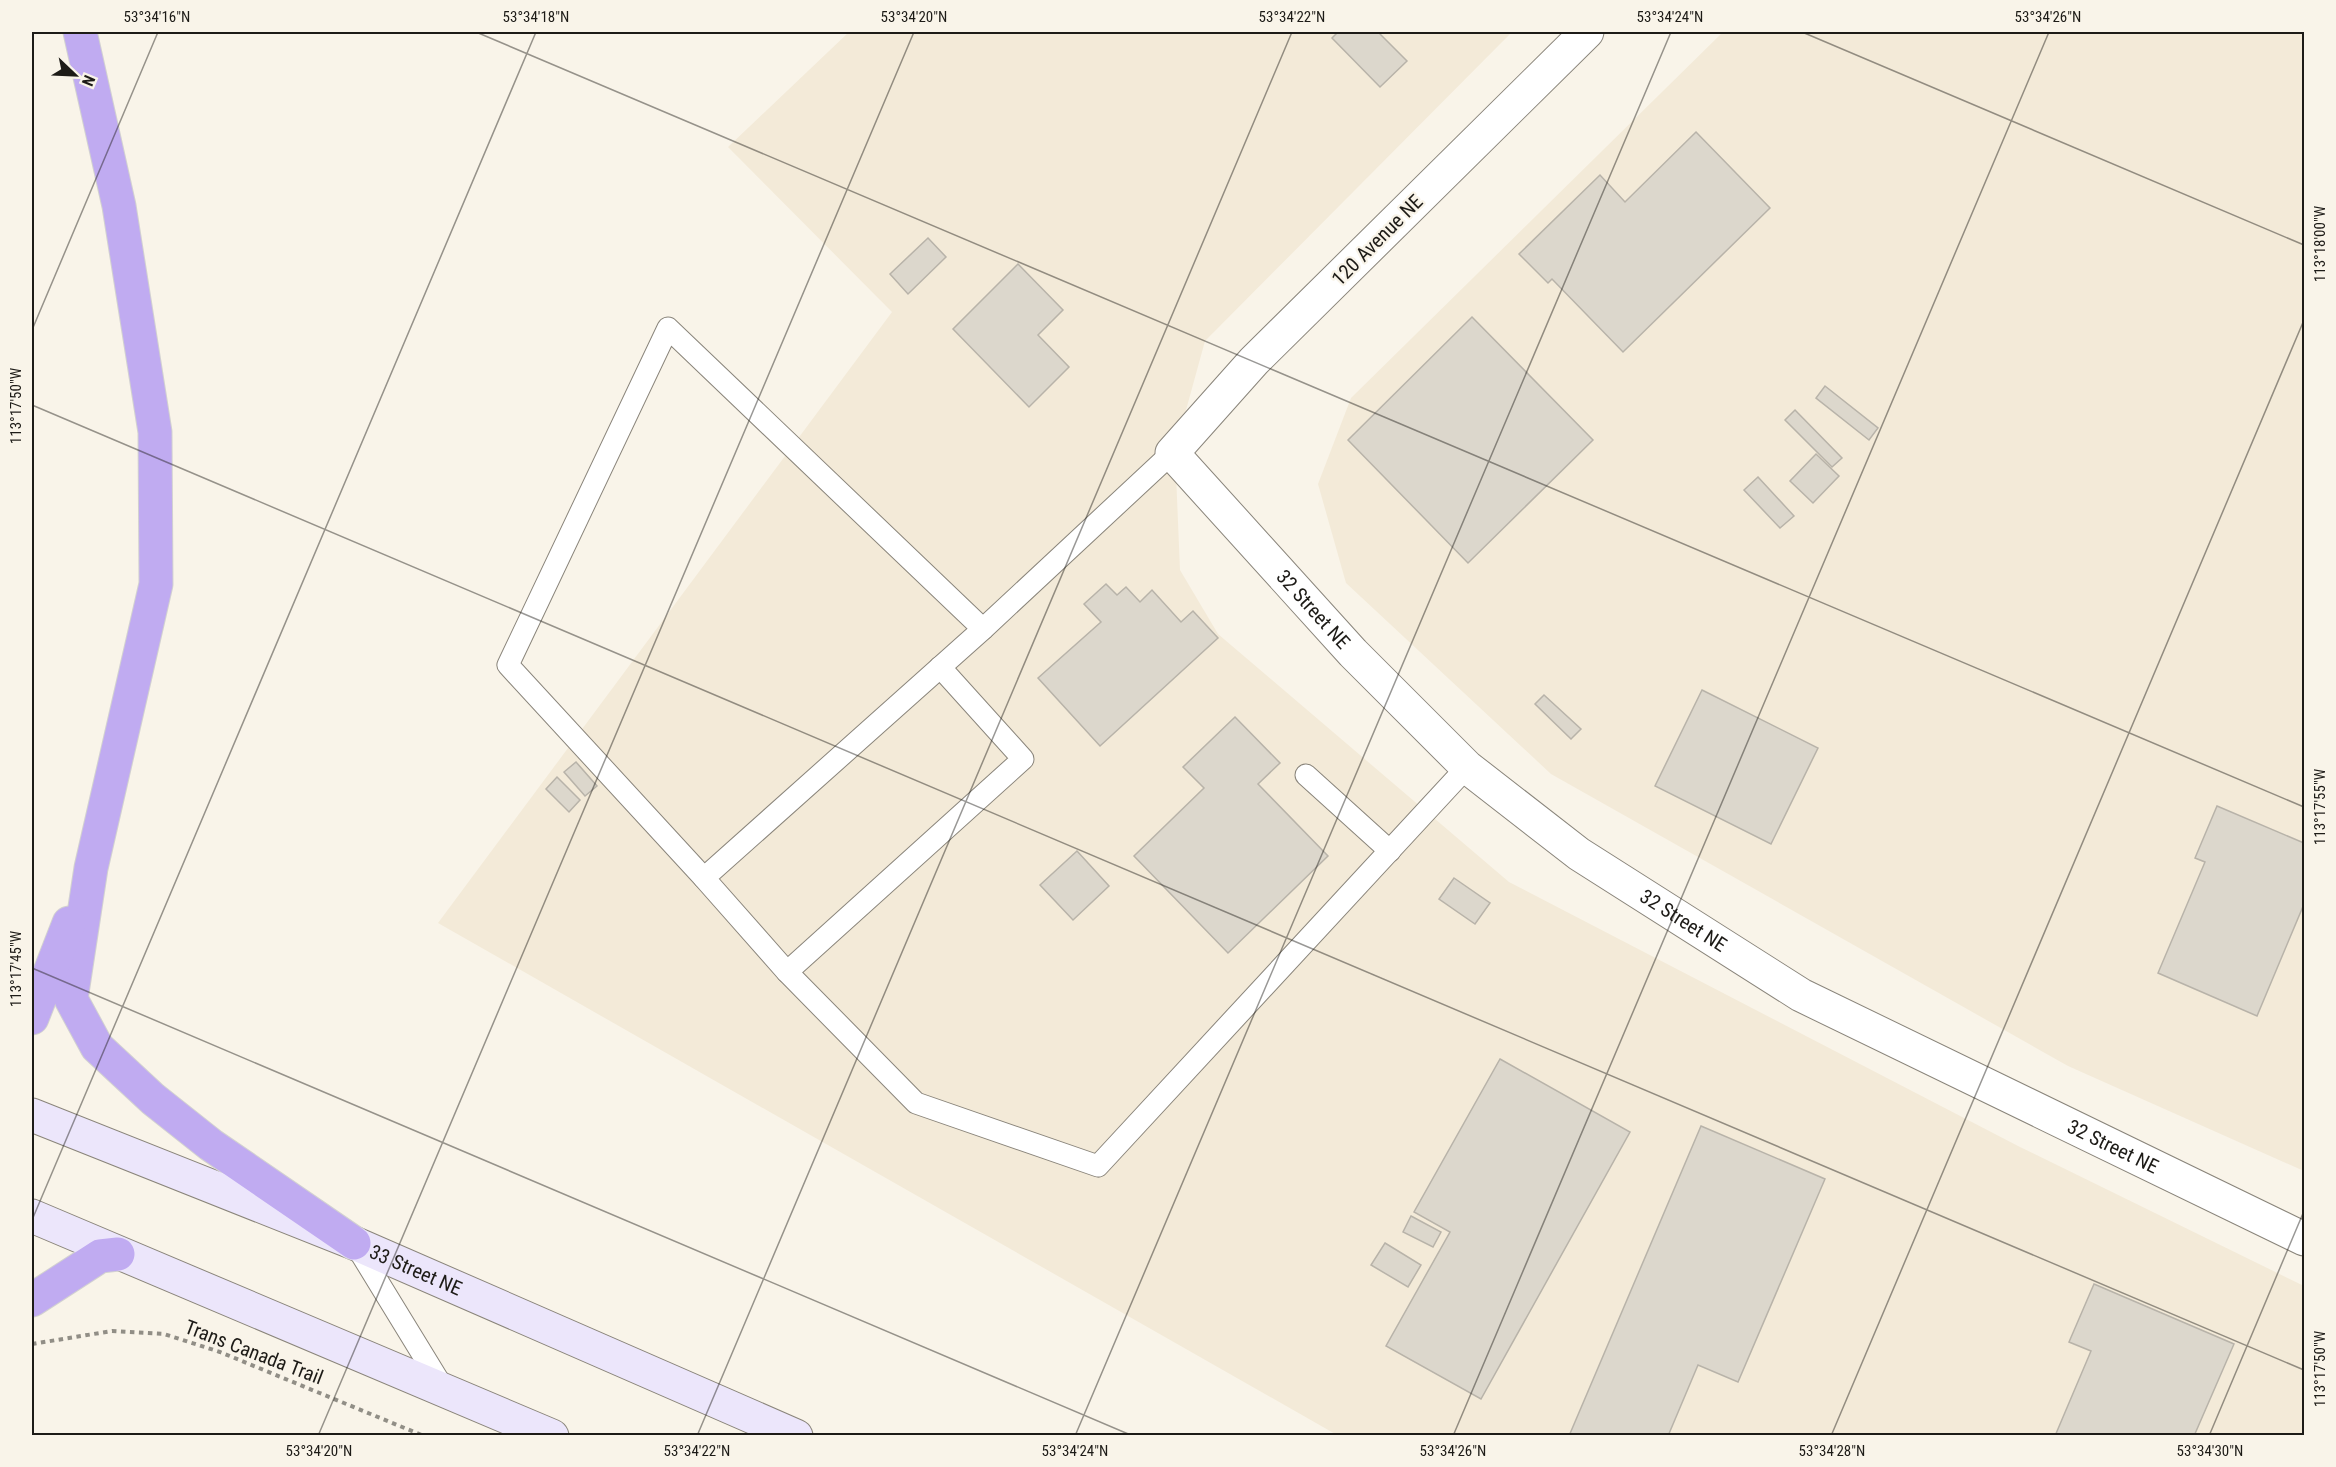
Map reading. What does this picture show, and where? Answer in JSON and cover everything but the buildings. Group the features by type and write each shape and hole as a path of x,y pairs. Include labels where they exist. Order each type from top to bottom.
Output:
{"highway":[{"path":"80,32 119,206 155,432 156,584 91,868 71,999 97,1047 153,1099 211,1145 354,1243"},
{"path":"32,1018 91,868"},
{"path":"32,1300 100,1256 118,1254"}],"street":[{"name":"120 Avenue NE","path":"1172,453 1254,361 1587,32"},
{"name":"32 Street NE","path":"1172,453 1353,653 1467,767 1579,854 1801,995 2304,1239"},
{"name":"33 Street NE","path":"32,1115 354,1243 796,1436"},
{"path":"32,1216 552,1436"}],"lane":[{"path":"983,629 668,328 508,665 787,972 916,1103 1098,1166 1467,767"},
{"path":"704,878 983,629 1172,453"},
{"path":"787,972 1023,759 940,667"},
{"path":"1306,775 1390,851"},
{"path":"354,1243 445,1392"}],"path":[{"name":"Trans Canada Trail","path":"32,1344 112,1330 164,1334 220,1352 424,1436"}],"shaded area":[{"path":"849,32 1512,32 1205,341 1175,450 1180,570 1218,634 1509,882 2020,1147 2304,1286 2304,1435 1337,1435 438,923 892,312 728,147"},
{"path":"1723,32 2304,32 2304,1171 2068,1066 1551,774 1346,583 1318,484 1351,398"}]}
